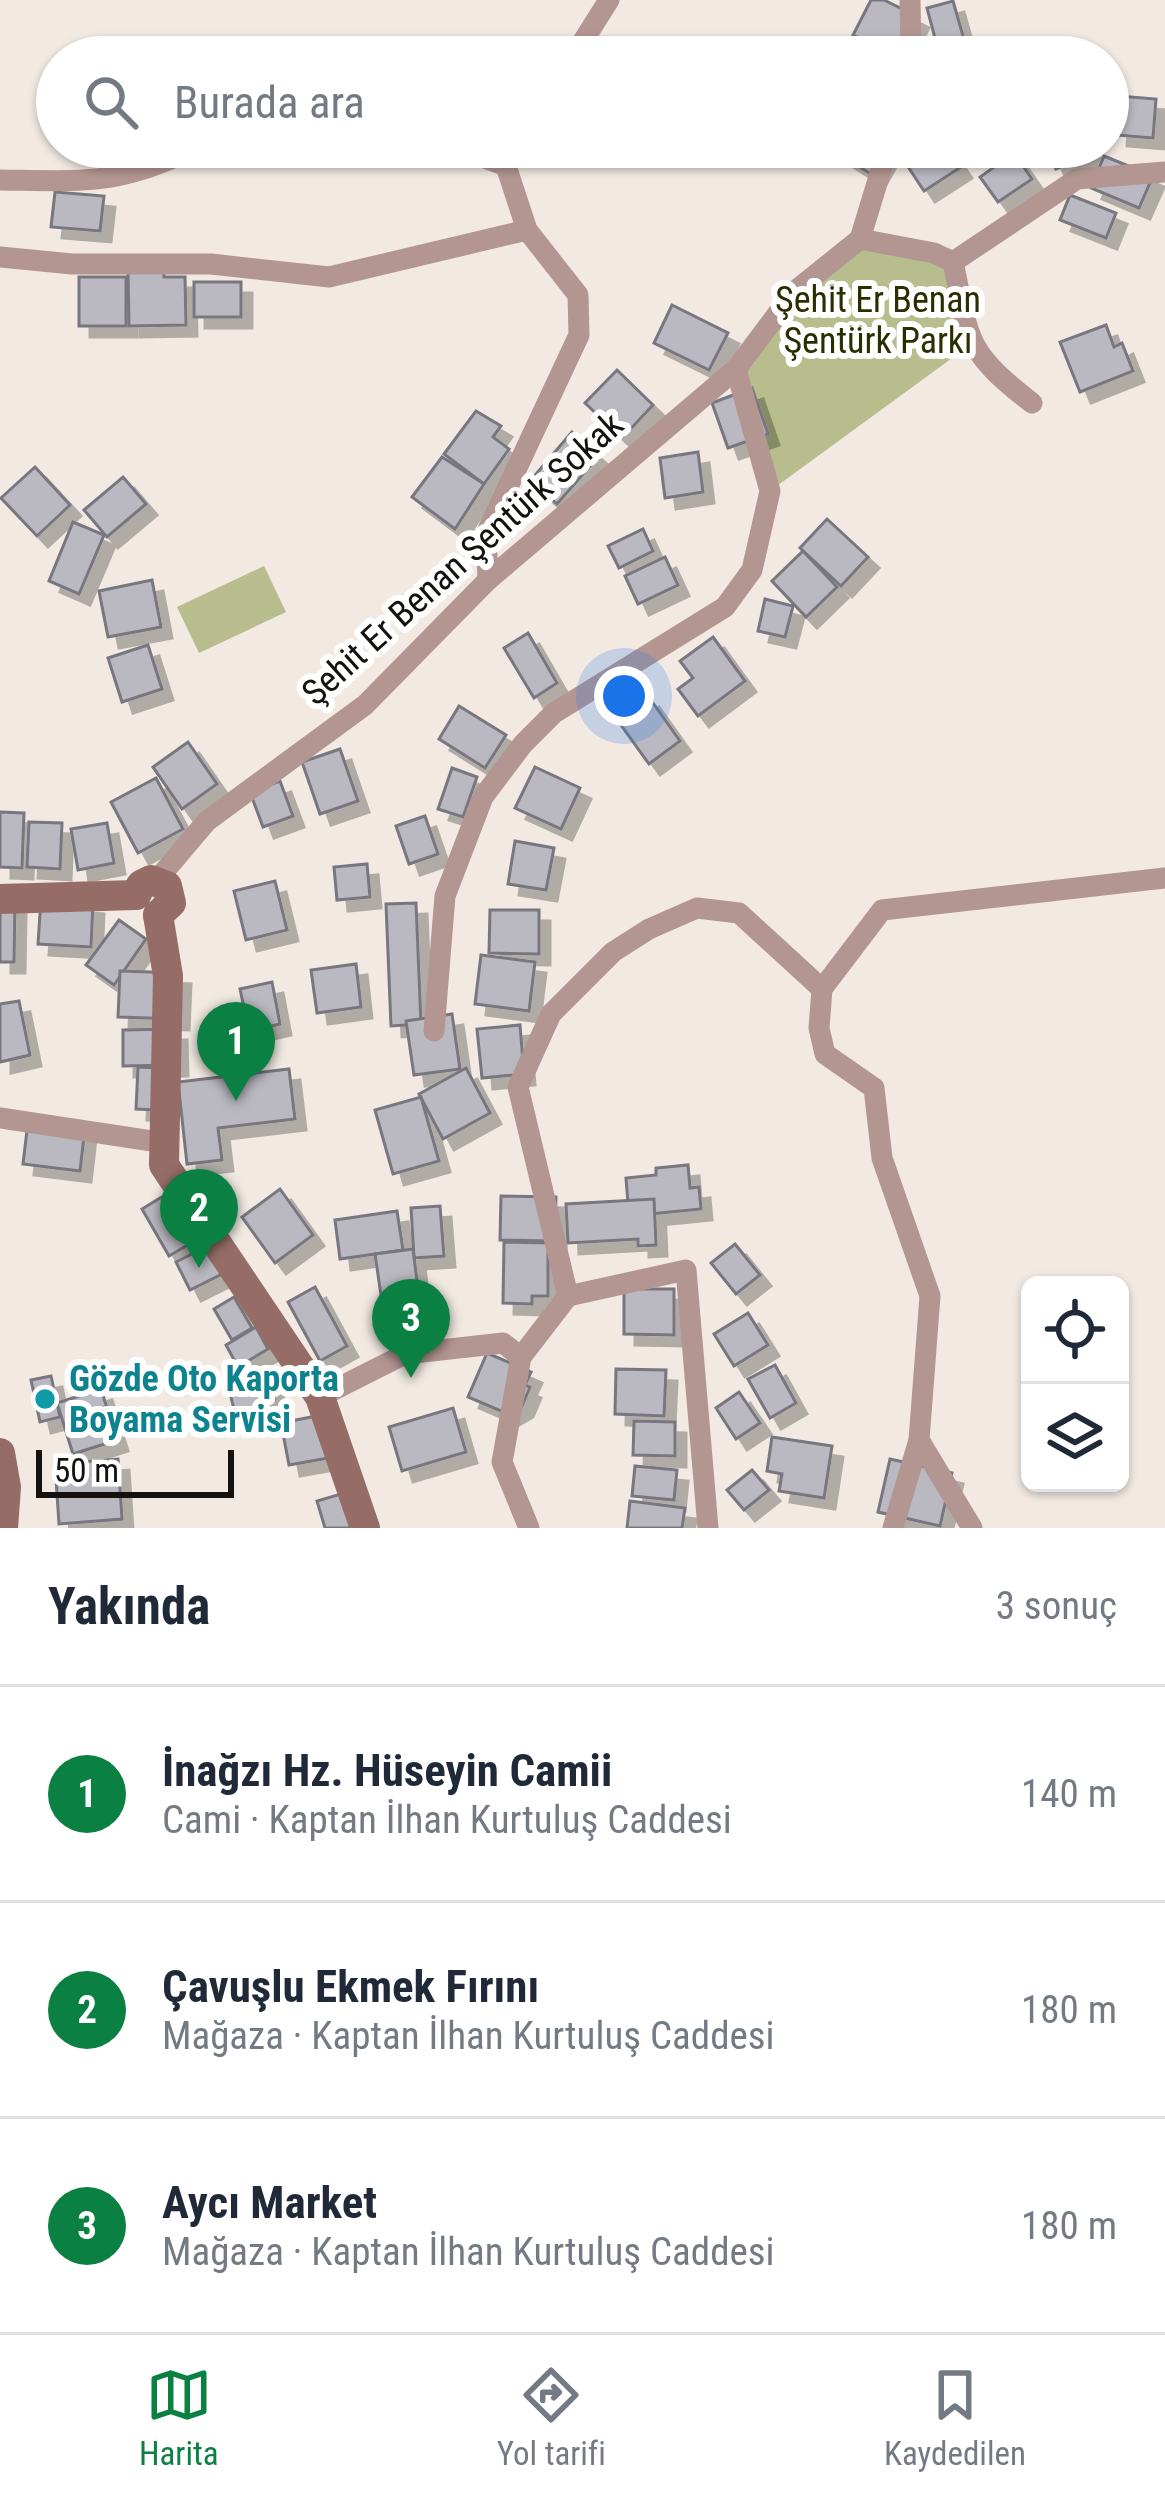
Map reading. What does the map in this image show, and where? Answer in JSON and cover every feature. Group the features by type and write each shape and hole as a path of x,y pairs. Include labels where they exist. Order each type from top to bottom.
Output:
{"street":[{"path":"586,36 609,0"},
{"path":"910,0 911,36"},
{"path":"0,179 87,182 125,177 146,168"},
{"path":"488,580 486,534 579,335 578,296 527,230 514,168"},
{"path":"882,168 860,239 934,253 953,262"},
{"path":"953,262 1077,179 1165,172"},
{"path":"0,256 72,264 211,264 329,278 527,230"},
{"name":"Şehit Er Benan Şentürk Sokak","path":"150,896 207,821 365,705 488,580 736,369 794,292 860,239"},
{"path":"953,262 970,345 994,374 1032,403"},
{"path":"434,1031 445,896 482,797 554,713 725,607 752,570 770,491 736,369"},
{"path":"893,1528 919,1440 930,1296 882,1158 874,1088 825,1054 819,1028 821,988 882,910 1165,878"},
{"path":"0,899 150,896 168,976 164,1165 320,1397 365,1528"},
{"path":"568,1296 518,1087 551,1014 613,952 649,929 697,908 739,913 821,988"},
{"path":"0,1118 165,1143"},
{"path":"529,1528 502,1462 520,1357 568,1296 686,1270 708,1528"},
{"path":"320,1397 405,1354 503,1343 520,1357"},
{"path":"919,1440 971,1528"},
{"path":"0,1454 6,1487 3,1528"}],"green space":[{"name":"Şehit Er Benan Şentürk Parkı","path":"860,239 953,262 970,345 770,491 736,369 794,292"},
{"path":"264,566 286,612 199,653 177,607"}],"building":[{"path":"871,0 884,0 918,17 908,36 853,35"},
{"path":"953,1 963,36 934,36 927,8"},
{"path":"1129,97 1156,99 1153,138 1129,136"},
{"path":"1129,166 1153,176 1139,208 1091,188 1099,168"},
{"path":"909,168 959,168 924,191"},
{"path":"993,168 1024,168 1032,179 998,202 980,177"},
{"path":"55,192 104,196 100,231 51,227"},
{"path":"1070,195 1116,213 1106,238 1060,220"},
{"path":"128,272 185,277 186,325 129,326"},
{"path":"79,277 126,277 126,326 79,326"},
{"path":"194,282 241,282 241,317 194,317"},
{"path":"672,305 728,333 709,370 654,343"},
{"path":"1106,325 1114,347 1122,343 1133,371 1080,392 1060,342"},
{"path":"617,370 653,405 622,438 585,403"},
{"path":"752,388 768,434 728,448 712,403"},
{"path":"476,411 501,426 493,437 509,449 484,484 444,454"},
{"path":"572,432 599,456 557,504 530,481"},
{"path":"698,452 703,492 665,498 660,458"},
{"path":"442,457 484,484 455,529 412,497"},
{"path":"35,467 70,505 37,536 1,498"},
{"path":"123,477 146,504 107,537 84,510"},
{"path":"827,519 868,557 841,586 800,548"},
{"path":"73,522 104,535 79,594 49,581"},
{"path":"643,529 653,551 619,568 608,546"},
{"path":"803,551 837,587 806,617 772,581"},
{"path":"665,557 678,585 638,604 625,576"},
{"path":"152,580 161,627 108,637 99,591"},
{"path":"765,599 793,606 785,637 758,631"},
{"path":"528,633 557,683 534,698 504,648"},
{"path":"713,637 745,681 698,716 678,689 693,678 680,661"},
{"path":"148,645 162,689 122,702 108,658"},
{"path":"648,696 680,741 649,764 616,718"},
{"path":"459,706 506,735 485,768 439,739"},
{"path":"188,742 217,784 182,809 153,767"},
{"path":"340,749 358,801 320,814 302,762"},
{"path":"535,767 580,788 561,829 515,808"},
{"path":"452,768 477,777 463,817 438,809"},
{"path":"156,778 183,829 138,853 111,802"},
{"path":"280,781 293,816 263,827 250,792"},
{"path":"0,812 24,813 22,868 0,867"},
{"path":"425,816 438,854 409,864 396,826"},
{"path":"29,822 62,823 60,869 27,867"},
{"path":"107,823 114,863 78,870 71,829"},
{"path":"515,841 554,848 546,890 508,884"},
{"path":"367,864 370,897 337,900 334,867"},
{"path":"275,881 287,930 246,940 234,891"},
{"path":"41,899 93,903 91,947 38,944"},
{"path":"0,902 15,903 14,962 0,962"},
{"path":"416,903 421,1024 391,1026 386,904"},
{"path":"490,910 539,910 539,954 489,953"},
{"path":"119,920 146,939 114,985 86,965"},
{"path":"481,955 535,962 529,1011 475,1004"},
{"path":"356,964 361,1007 317,1013 311,970"},
{"path":"120,971 180,973 178,1019 118,1017"},
{"path":"272,982 280,1024 249,1031 240,989"},
{"path":"19,1001 30,1055 0,1062 0,1004"},
{"path":"452,1014 460,1069 414,1075 406,1021"},
{"path":"520,1025 524,1074 482,1078 477,1029"},
{"path":"176,1029 177,1065 123,1066 123,1030"},
{"path":"138,1067 160,1068 158,1110 136,1109"},
{"path":"466,1068 490,1113 443,1139 419,1094"},
{"path":"289,1069 295,1119 218,1128 222,1160 187,1164 178,1082"},
{"path":"421,1097 439,1161 393,1174 375,1110"},
{"path":"28,1122 85,1128 80,1171 23,1164"},
{"path":"688,1165 690,1188 699,1187 701,1209 629,1216 626,1178 656,1175 656,1168"},
{"path":"188,1181 215,1229 169,1256 142,1209"},
{"path":"280,1189 313,1235 275,1263 242,1217"},
{"path":"501,1196 556,1197 555,1241 500,1240"},
{"path":"654,1199 656,1245 638,1246 638,1239 568,1243 566,1204"},
{"path":"440,1206 444,1256 414,1258 411,1208"},
{"path":"397,1211 403,1250 340,1259 335,1220"},
{"path":"504,1242 548,1243 548,1296 532,1296 532,1304 503,1303"},
{"path":"735,1244 760,1275 736,1294 711,1263"},
{"path":"208,1246 222,1274 190,1290 176,1262"},
{"path":"413,1249 419,1297 382,1302 375,1254"},
{"path":"315,1287 347,1346 320,1361 288,1302"},
{"path":"624,1289 674,1289 674,1335 624,1334"},
{"path":"234,1297 252,1328 232,1340 214,1309"},
{"path":"748,1313 768,1345 734,1366 714,1334"},
{"path":"256,1327 268,1349 238,1367 226,1345"},
{"path":"487,1353 531,1372 522,1406 508,1414 468,1397"},
{"path":"775,1365 796,1403 770,1418 748,1379"},
{"path":"616,1369 666,1370 664,1416 615,1414"},
{"path":"270,1375 275,1399 258,1403 262,1418 237,1423 228,1384"},
{"name":"Gözde Oto Kaporta Boyama Servisi","path":"51,1376 60,1417 40,1422 31,1380"},
{"path":"101,1389 117,1440 73,1454 57,1403"},
{"path":"739,1392 760,1423 736,1439 716,1408"},
{"path":"453,1408 466,1452 402,1471 389,1427"},
{"path":"326,1414 334,1457 289,1465 281,1423"},
{"path":"634,1421 675,1422 675,1456 633,1455"},
{"path":"772,1437 832,1446 824,1498 779,1491 782,1474 767,1471"},
{"path":"118,1459 122,1519 59,1524 55,1464"},
{"path":"890,1459 952,1473 940,1526 878,1512"},
{"path":"635,1466 677,1470 674,1500 632,1496"},
{"path":"752,1470 769,1490 744,1510 727,1490"},
{"path":"351,1491 362,1528 325,1528 317,1501"},
{"path":"630,1501 685,1508 682,1528 627,1528"}],"place":[{"name":"İnağzı Hz. Hüseyin Camii","path":"236,1101"},
{"name":"Çavuşlu Ekmek Fırını","path":"199,1268"},
{"name":"Aycı Market","path":"411,1378"},
{"name":"Gözde Oto Kaporta Boyama Servisi","path":"45,1399"}]}
